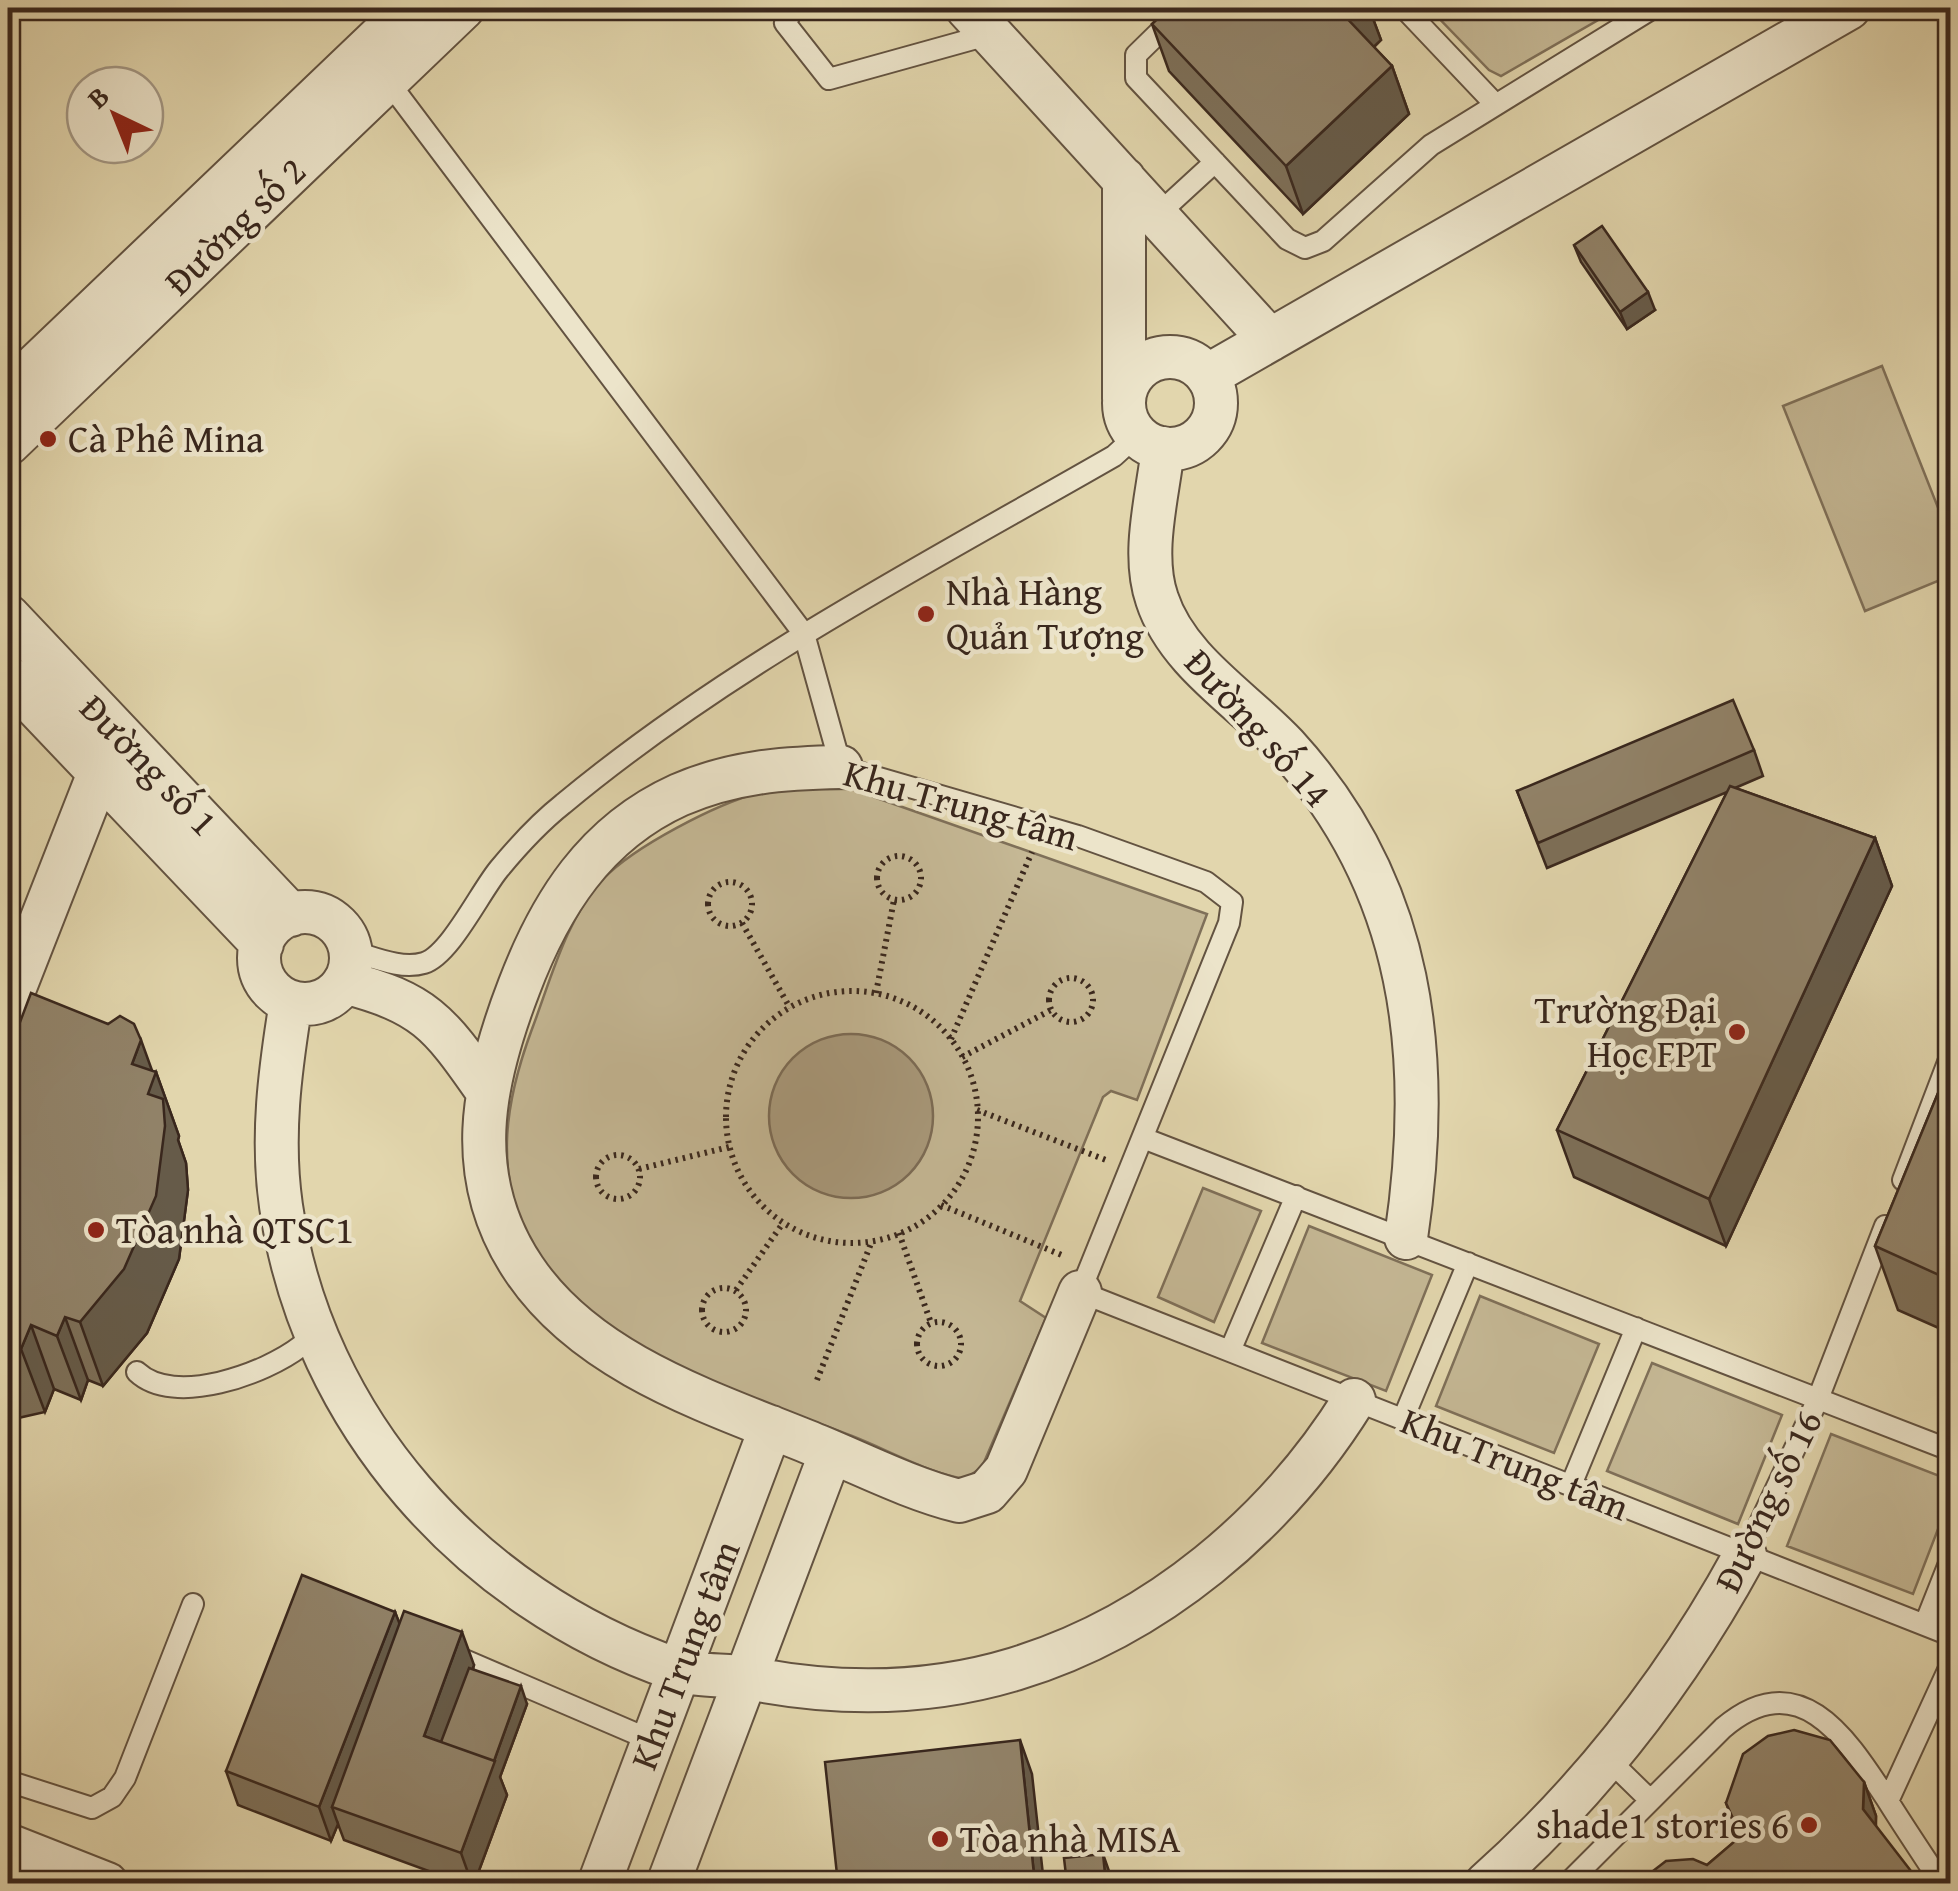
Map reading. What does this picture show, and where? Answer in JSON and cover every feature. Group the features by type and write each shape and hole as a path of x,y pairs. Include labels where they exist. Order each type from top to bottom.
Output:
{"street":[{"name":"Đường số 2","path":"8,392 410,8"},
{"name":"Đường số 2","path":"8,444 463,8"},
{"path":"1208,376 1850,8"},
{"path":"979,21 1270,340"},
{"name":"Đường số 14","path":"1124,179 1124,246 1142,428 1150,568 1162,612 1189,652 1287,748 1322,793 1368,871 1402,959 1416,1031 1420,1112 1406,1238"},
{"path":"1156,359 1185,359 1208,376 1216,402 1207,430 1184,446 1142,428 1133,376 1156,359"},
{"name":"Đường số 1","path":"8,616 114,758 277,930"},
{"name":"Đường số 1","path":"8,677 114,758"},
{"path":"8,1005 114,758"},
{"name":"Khu Trung tâm","path":"841,767 768,768 720,780 663,804 591,857 560,896 540,933 496,1044 486,1088 484,1154 490,1188 509,1242 544,1296 576,1325 644,1370 946,1498 974,1500 987,1492 1006,1470 1085,1280"},
{"path":"347,966 319,1002 291,1002 264,979 277,930 306,912 333,921 347,966 422,1012 460,1052 486,1088"},
{"path":"291,1002 272,1060 277,1170 292,1258 318,1339 366,1432 423,1506 483,1562 564,1617 679,1671 813,1691 942,1685 1014,1670 1109,1632 1189,1580 1251,1526 1306,1470 1354,1400"},
{"name":"Khu Trung tâm","path":"599,1884 771,1427"},
{"name":"Khu Trung tâm","path":"668,1884 831,1452"},
{"name":"Đường số 16","path":"1486,1884 1608,1759 1683,1662 1745,1555"},
{"path":"8,1845 107,1884"}],"lane":[{"path":"794,8 785,23 829,78 979,21"},
{"path":"1184,8 1140,50 1133,72 1287,239 1305,248 1324,241 1431,145 1653,8"},
{"path":"1404,8 1495,104"},
{"path":"387,80 804,634 841,767"},
{"path":"1124,246 1214,162"},
{"path":"347,966 430,961 442,951 500,868 558,808 641,742 804,634 1114,456 1142,428"},
{"name":"Khu Trung tâm","path":"841,767 1044,826 1206,882 1232,902 1230,923 1085,1280 1230,1351 1950,1635"},
{"name":"Đường số 16","path":"1745,1555 1818,1399 1950,1058"},
{"path":"1143,1138 1950,1450"},
{"path":"1230,1351 1296,1196"},
{"path":"1402,1419 1468,1263"},
{"path":"1571,1485 1636,1328"},
{"path":"137,1372 154,1386 182,1389 243,1374 301,1346"},
{"path":"1924,1624 1950,1560"},
{"path":"8,1781 72,1805 92,1808 112,1797 126,1778 192,1604"},
{"path":"428,1645 653,1740"},
{"path":"1888,1801 1950,1666"},
{"path":"1567,1884 1732,1721 1775,1705 1810,1710 1831,1722 1942,1884"},
{"path":"1608,1759 1650,1800"}],"path":[{"path":"952,1039 1044,826"},
{"path":"905,856 919,867 922,881 916,894 894,900 880,889 877,874 884,861 905,856"},
{"path":"735,882 748,889 753,906 742,922 726,926 713,918 708,901 714,888 735,882"},
{"path":"876,993 894,900"},
{"path":"742,922 790,1008"},
{"path":"1066,978 1084,981 1093,993 1092,1008 1080,1021 1061,1020 1051,1010 1050,991 1066,978"},
{"path":"832,992 876,993 914,1007 952,1039 962,1057 977,1110 973,1151 959,1182 941,1204 899,1233 872,1241 820,1239 784,1223 754,1196 736,1170 729,1147 726,1107 740,1060 759,1032 790,1008 832,992"},
{"path":"962,1057 1051,1010"},
{"path":"977,1110 1129,1169"},
{"path":"639,1169 729,1147"},
{"path":"612,1156 626,1156 639,1169 638,1186 625,1198 610,1198 597,1185 598,1166 612,1156"},
{"path":"941,1204 1085,1280"},
{"path":"736,1290 784,1223"},
{"path":"899,1233 932,1324"},
{"path":"817,1380 872,1241"},
{"path":"714,1290 736,1290 745,1301 746,1316 736,1329 716,1331 705,1322 702,1304 714,1290"},
{"path":"946,1322 960,1337 959,1355 944,1366 930,1364 918,1350 920,1332 932,1324 946,1322"}],"shaded area":[{"path":"1429,8 1619,8 1501,76 1489,70"},
{"path":"1882,366 1950,538 1950,576 1865,611 1783,406"},
{"path":"783,789 851,789 1207,914 1137,1100 1111,1091 1103,1097 1020,1301 1046,1318 982,1467 965,1479 922,1466 718,1385 628,1339 589,1311 555,1278 529,1240 511,1187 507,1134 523,1055 569,931 603,879 655,840 743,798"},
{"path":"851,1034 882,1041 909,1058 926,1085 933,1116 926,1147 909,1174 882,1191 851,1198 820,1191 793,1174 776,1147 769,1116 776,1085 793,1058 820,1041"},
{"path":"1203,1188 1261,1211 1214,1322 1158,1297"},
{"path":"1309,1226 1432,1275 1386,1391 1262,1343"},
{"path":"1480,1296 1599,1344 1554,1453 1436,1406"},
{"path":"1652,1363 1782,1415 1738,1524 1607,1471"},
{"path":"1831,1434 1950,1480 1950,1498 1913,1594 1787,1546"}],"building":[{"path":"1169,8 1348,8 1342,13 1392,66 1286,166 1152,24"},
{"path":"1602,226 1648,292 1620,312 1574,245"},
{"path":"1733,700 1754,750 1538,843 1517,791"},
{"name":"Trường Đại Học FPT","path":"1730,786 1875,838 1709,1199 1557,1130"},
{"name":"Tòa nhà QTSC1","path":"31,993 108,1024 120,1016 134,1024 141,1040 132,1064 156,1072 148,1094 163,1099 165,1126 156,1196 124,1269 80,1322 65,1317 57,1336 31,1325 21,1349 8,1352 8,1054"},
{"path":"1950,1064 1950,1280 1875,1246"},
{"path":"302,1575 395,1612 319,1807 226,1771"},
{"path":"404,1611 462,1632 424,1736 495,1761 461,1853 332,1807"},
{"path":"469,1668 521,1686 494,1761 441,1742"},
{"name":"shade1 stories 6","path":"1794,1730 1830,1740 1864,1782 1863,1809 1921,1884 1643,1884 1644,1878 1666,1861 1693,1859 1707,1865 1741,1836 1726,1803 1743,1754 1768,1736"},
{"name":"Tòa nhà MISA","path":"1020,1740 1035,1884 838,1884 825,1762"},
{"path":"1103,1854 1106,1884 1067,1884 1064,1858"},
{"path":"1165,1874 1169,1884 1139,1884"}],"place":[{"name":"Cà Phê Mina","path":"48,439"},
{"name":"Nhà Hàng Quản Tượng","path":"926,614"},
{"name":"Trường Đại Học FPT","path":"1737,1032"},
{"name":"Tòa nhà QTSC1","path":"96,1230"},
{"name":"shade1 stories 6","path":"1809,1825"},
{"name":"Tòa nhà MISA","path":"940,1839"}]}
